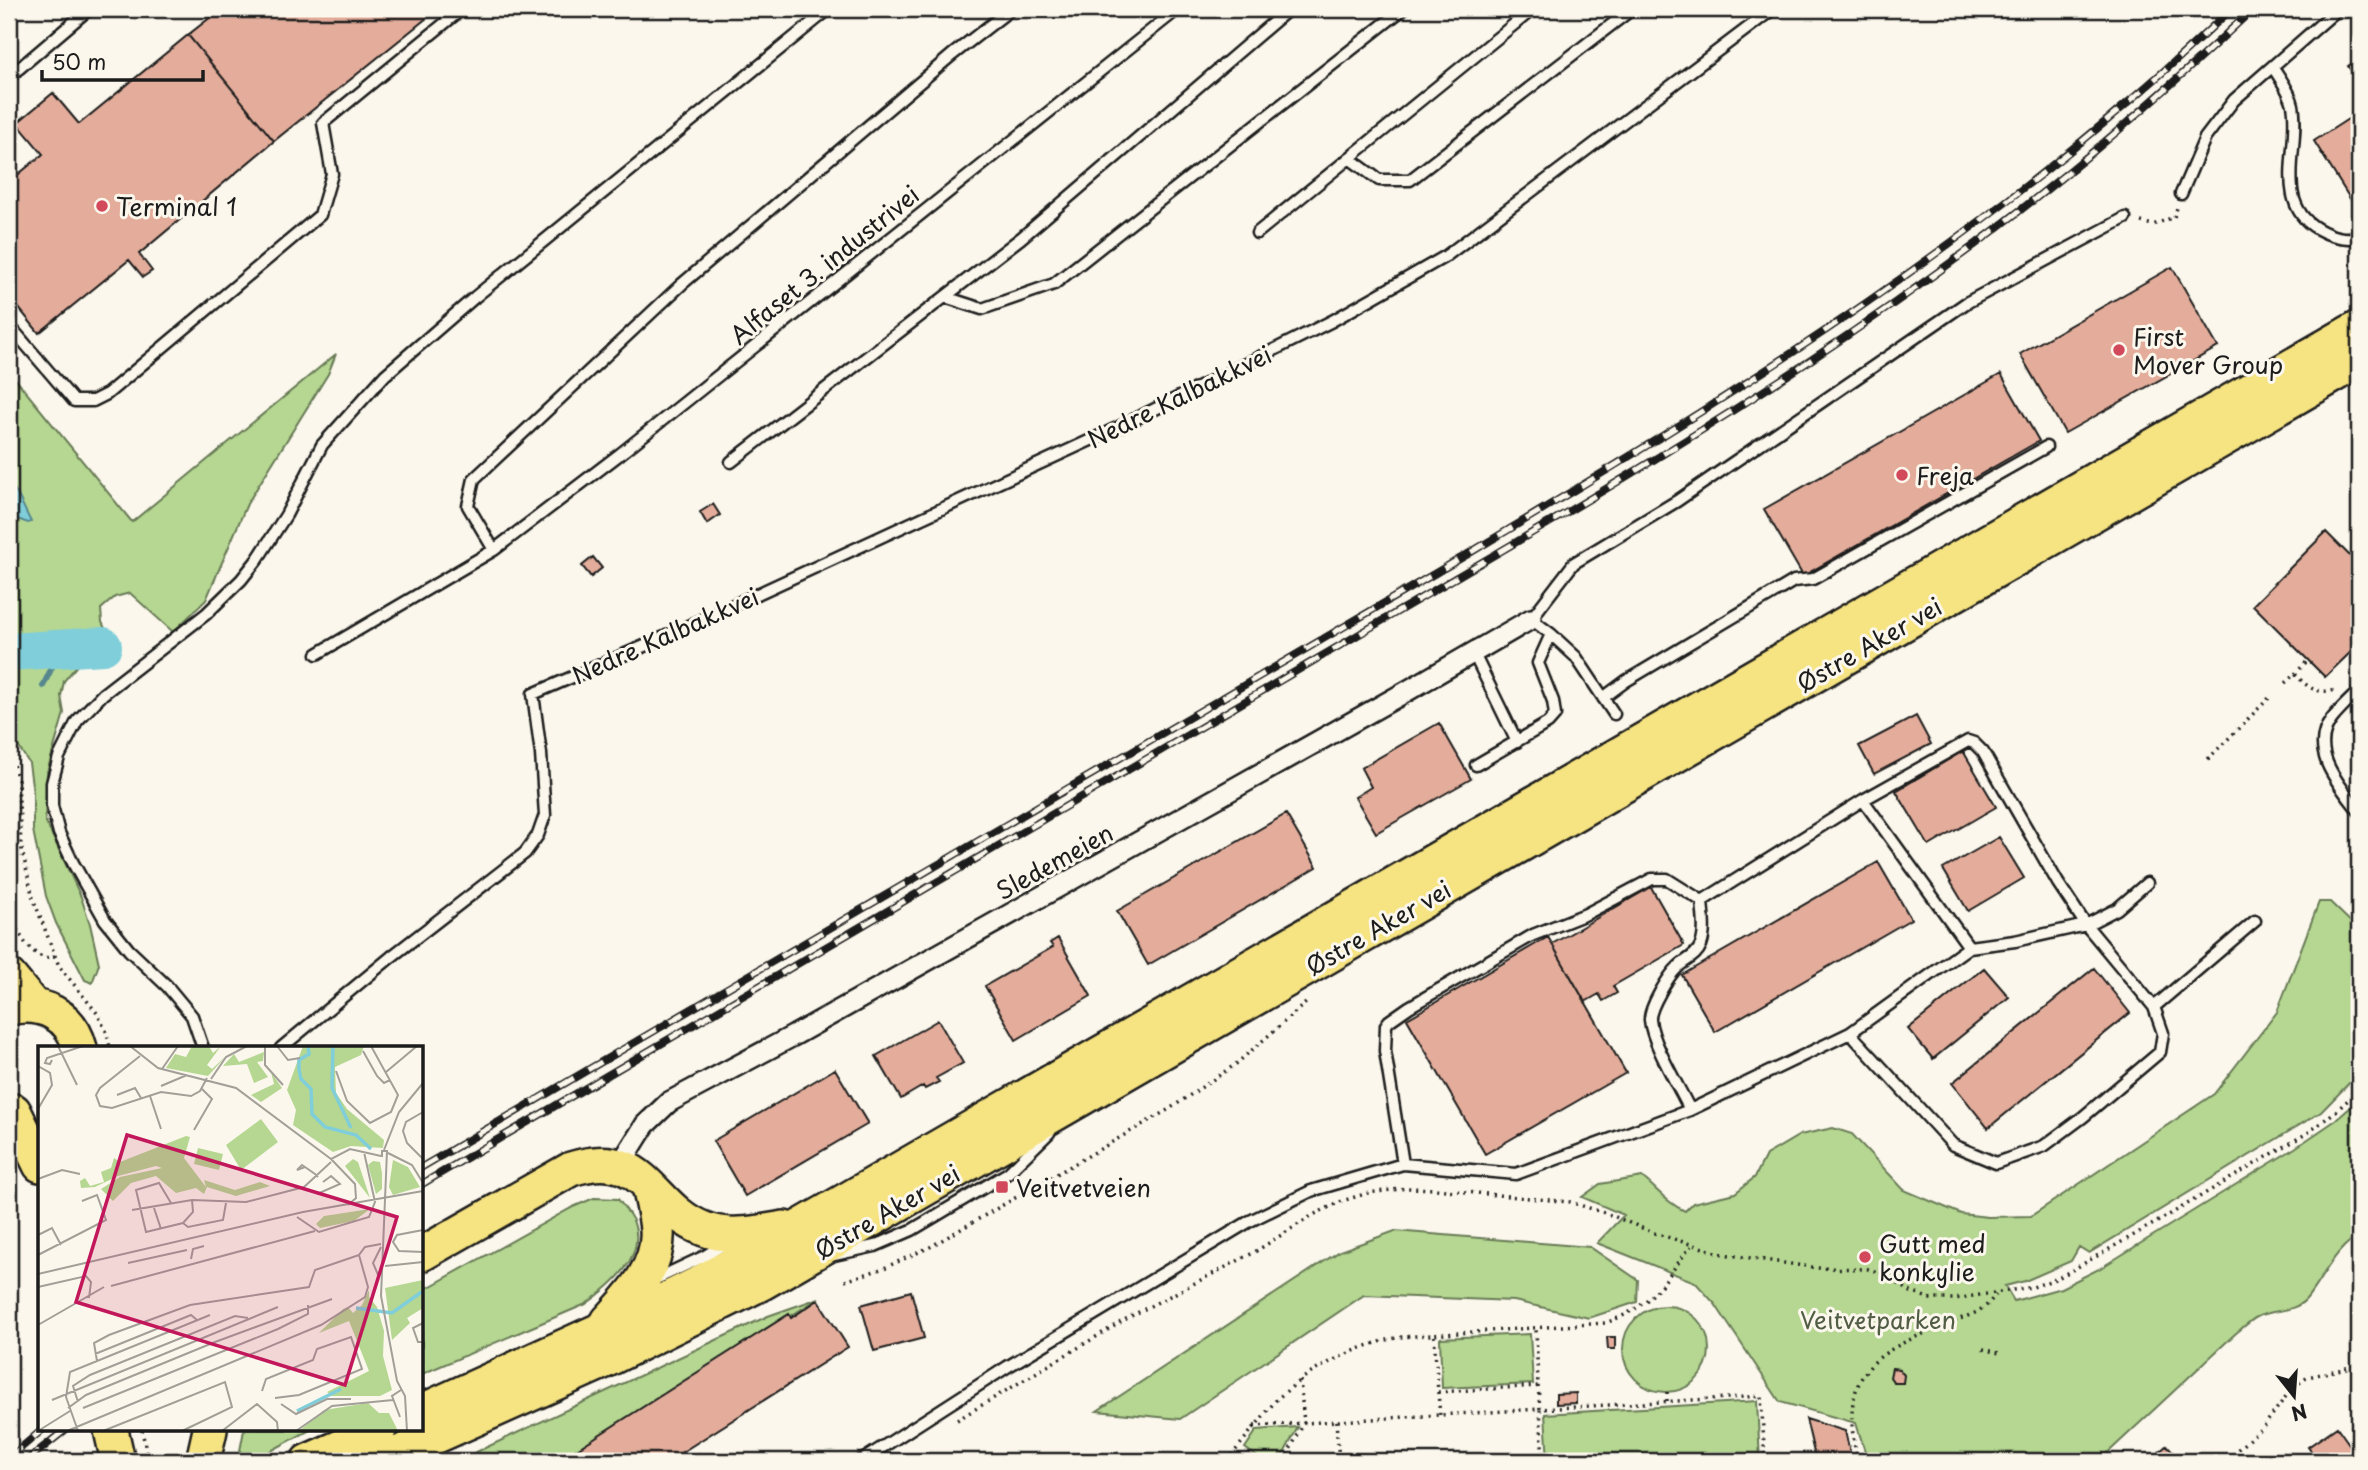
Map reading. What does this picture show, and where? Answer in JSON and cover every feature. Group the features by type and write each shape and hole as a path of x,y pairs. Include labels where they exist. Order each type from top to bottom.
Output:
{"highway":[{"name":"Østre Aker vei","path":"381,1461 660,1335 805,1241 2359,327"},
{"name":"Østre Aker vei","path":"424,1410 699,1283 805,1241 1083,1096 2359,362"},
{"path":"9,976 21,1007 58,1014 68,1023 79,1046"},
{"path":"21,1110 24,1127 38,1160"},
{"path":"424,1253 571,1169 598,1163 620,1165 635,1173 688,1221 704,1229 805,1241"},
{"path":"598,1331 639,1285 654,1257 658,1233 649,1186"},
{"path":"417,1461 451,1430"},
{"path":"111,1432 118,1461"},
{"path":"203,1461 210,1432"},
{"path":"308,1461 374,1432"}],"street":[{"name":"Sledemeien","path":"620,1165 645,1125 669,1102 805,1029 1531,619"}],"lane":[{"path":"9,77 89,9"},
{"path":"9,325 74,401 93,401 107,394 320,215 332,174 323,122 462,9"},
{"path":"202,1046 192,1016 167,986 116,936 73,863 54,818 51,793 64,742 93,703 206,614 241,580 286,514 323,445 386,375 475,297 829,9"},
{"path":"494,550 468,506 474,479 682,284 952,55 1012,9"},
{"name":"Alfaset 3. industrivei","path":"317,654 494,550 620,454 1178,9"},
{"path":"731,462 1021,238 1289,9"},
{"path":"945,297 982,309 1054,284 1403,9"},
{"path":"1257,233 1532,9"},
{"path":"1349,158 1379,180 1410,180 1632,9"},
{"name":"Nedre Kalbakkvei","path":"283,1046 391,957 525,853 538,835 545,815 533,694 649,644 1119,427 1332,321 1446,256 1773,9"},
{"path":"2181,194 2205,138 2234,100 2338,9"},
{"path":"2273,67 2290,95 2293,108 2293,200 2301,214 2317,229 2337,238 2359,237"},
{"path":"1614,714 1576,657 1531,619 1574,563 1677,501 1966,303 2125,218"},
{"path":"1603,698 1626,681 1794,581 1814,579 2046,447"},
{"path":"1476,765 1548,723 1555,715 1553,701 1538,663 1551,634"},
{"path":"1473,652 1517,742"},
{"path":"2359,691 2330,721 2323,736 2323,750 2327,764 2359,811"},
{"path":"1702,901 1863,800 1968,741 1983,752 2058,883 2086,925 2154,1007 2163,1033 2160,1052 2083,1118 2044,1146 1996,1163 1953,1146 1850,1033"},
{"path":"1863,800 1969,947"},
{"path":"1403,1164 1385,1051 1386,1025 1389,1021 1533,935 1586,914 1652,879 1667,879 1702,901"},
{"path":"861,1461 1007,1367 1250,1221 1311,1191 1403,1164 1516,1174 1690,1110 1850,1033 1969,947 2015,941 2086,925 2117,909 2147,883"},
{"path":"1690,1110 1655,1038 1650,1018 1656,1000 1678,967 1692,959 1701,947 1702,901"},
{"path":"2154,1007 2255,920"},
{"path":"639,1285 705,1256 741,1233"}],"path":[{"path":"2125,218 2153,225 2174,217 2181,194"},
{"path":"2285,683 2308,660"},
{"path":"2294,674 2316,692 2336,690"},
{"path":"2208,758 2269,698"},
{"path":"9,752 18,780 19,828 24,865 33,898 55,956 41,957 31,949 18,932 9,909"},
{"path":"845,1281 884,1268 930,1247 1195,1094 1254,1050 1316,993"},
{"path":"949,1425 1131,1316 1253,1253 1313,1214 1368,1193 1408,1188 1436,1189 1570,1202 1691,1246 1763,1261 1818,1268 1868,1269 1884,1274 1911,1292 1931,1299 1996,1295 2033,1287 2081,1266 2309,1132 2359,1090"},
{"path":"974,1213 979,1220"},
{"path":"1227,1461 1277,1399 1300,1380 1360,1347 1401,1337 1605,1323 1626,1316 1649,1301 1691,1246"},
{"path":"1858,1461 1852,1437 1855,1398 1861,1377 1870,1365 1884,1352 1976,1312 1996,1295"},
{"path":"1536,1328 1543,1461"},
{"path":"1434,1335 1440,1416"},
{"path":"1983,1349 1999,1353"},
{"path":"2230,1461 2237,1450 2264,1426 2292,1388 2308,1377 2359,1365"},
{"path":"1284,1461 1304,1423 1300,1380"},
{"path":"1438,1392 1538,1387"},
{"path":"1667,1392 1667,1402"},
{"path":"1254,1426 1761,1396 1765,1461"},
{"path":"1336,1421 1339,1461"},
{"path":"142,1432 148,1461"}],"green space":[{"path":"336,354 328,374 247,504 206,600 173,632 130,593 115,597 101,609 102,622 108,635 83,638 79,663 64,681 61,696 64,713 47,772 45,820 81,897 90,924 99,964 92,983 85,980 56,923 46,896 33,830 33,792 29,763 9,732 9,371 132,522"},
{"name":"Veitvetparken","path":"2319,902 2330,902 2359,930 2359,1073 2321,1112 2089,1253 2079,1247 2071,1261 2025,1281 2005,1286 2014,1301 2061,1288 2099,1269 2295,1148 2336,1120 2359,1100 2359,1237 2338,1254 2302,1303 2257,1317 2248,1323 2099,1461 1868,1461 1856,1423 1780,1402 1715,1304 1695,1282 1597,1243 1624,1215 1582,1197 1600,1184 1642,1177 1685,1211 1693,1203 1735,1193 1755,1177 1766,1155 1800,1135 1833,1128 1852,1134 1904,1190 1961,1214 1988,1217 2031,1216 2214,1094 2277,1012"},
{"path":"594,1198 618,1199 634,1223 636,1236 635,1248 624,1270 606,1289 586,1304 424,1373 424,1290"},
{"path":"1395,1231 1590,1247 1638,1280 1637,1302 1589,1318 1514,1301 1364,1295 1180,1419 1097,1411 1340,1251"},
{"path":"819,1298 562,1461 457,1461 768,1316"},
{"path":"1658,1306 1674,1306 1697,1318 1706,1332 1709,1349 1706,1366 1697,1380 1674,1392 1658,1392 1642,1385 1630,1373 1623,1357 1623,1341 1630,1325 1642,1313"},
{"path":"1530,1334 1533,1384 1442,1388 1440,1338"},
{"path":"1757,1401 1760,1461 1548,1461 1545,1414"},
{"path":"1298,1427 1280,1461 1263,1461 1245,1448 1257,1430"},
{"path":"244,1432 306,1432 252,1461 238,1461"}],"water":[{"path":"9,481 18,496 31,522 9,516"}],"building":[{"path":"221,9 438,9 274,141 188,35"},
{"name":"Terminal 1","path":"188,35 274,141 139,254 152,271 143,277 129,260 39,333 9,296 9,182 43,154 17,123 53,93 79,124"},
{"path":"2359,59 2359,83 2348,66"},
{"path":"2359,112 2359,213 2314,141"},
{"name":"First Mover Group","path":"2172,267 2218,347 2065,433 2020,354"},
{"name":"Freja","path":"2001,374 2039,441 1803,576 1764,509"},
{"path":"713,504 720,515 707,524 700,512"},
{"path":"2326,532 2359,565 2359,652 2355,648 2325,677 2253,605"},
{"path":"593,557 602,568 591,577 582,566"},
{"path":"1916,716 1931,744 1874,774 1859,746"},
{"path":"1439,723 1471,779 1376,833 1355,797 1371,787 1361,768"},
{"path":"1963,751 1996,807 1929,846 1896,791"},
{"path":"1286,814 1317,867 1148,965 1117,911"},
{"path":"1999,837 2024,878 1968,911 1943,869"},
{"path":"1878,862 1911,919 1715,1032 1682,975"},
{"path":"1651,887 1684,945 1613,986 1617,993 1603,1001 1599,994 1585,1002 1552,944"},
{"path":"1548,937 1626,1073 1485,1154 1407,1019"},
{"path":"1058,938 1091,996 1016,1040 985,986 1053,947 1050,943"},
{"path":"1984,968 2009,997 1933,1059 1908,1029"},
{"path":"2094,968 2130,1013 1988,1128 1952,1083"},
{"path":"938,1020 963,1063 936,1078 939,1082 925,1089 923,1086 901,1099 876,1056"},
{"path":"835,1069 868,1124 745,1196 713,1141"},
{"path":"911,1291 924,1338 874,1351 861,1305"},
{"path":"818,1300 848,1347 668,1461 558,1461 789,1314 791,1318"},
{"path":"1607,1337 1615,1337 1615,1349 1608,1349"},
{"path":"1892,1368 1899,1369 1904,1375 1903,1383 1894,1383 1890,1377"},
{"path":"1576,1393 1576,1403 1556,1404 1556,1394"},
{"path":"1806,1419 1845,1431 1852,1461 1816,1461"},
{"path":"2337,1427 2359,1461 2318,1461 2308,1447"},
{"path":"2167,1445 2181,1461 2165,1461 2158,1453"}],"waterway":[{"path":"9,652 103,646"},
{"path":"43,686 55,661 71,648"}],"railway":[{"path":"424,1166 1468,554 1768,369 1961,235 2054,164 2144,89 2231,9"},
{"path":"424,1183 1559,517 1747,402 1869,321 1988,235 2125,124 2253,9"},
{"path":"9,1458 40,1432"},
{"path":"26,1461 62,1432"}],"place":[{"name":"Terminal 1","path":"102,206"},
{"name":"First Mover Group","path":"2119,350"},
{"name":"Freja","path":"1902,475"},
{"name":"Veitvetveien","path":"1002,1187"},
{"name":"Gutt med konkylie","path":"1865,1257"}]}
